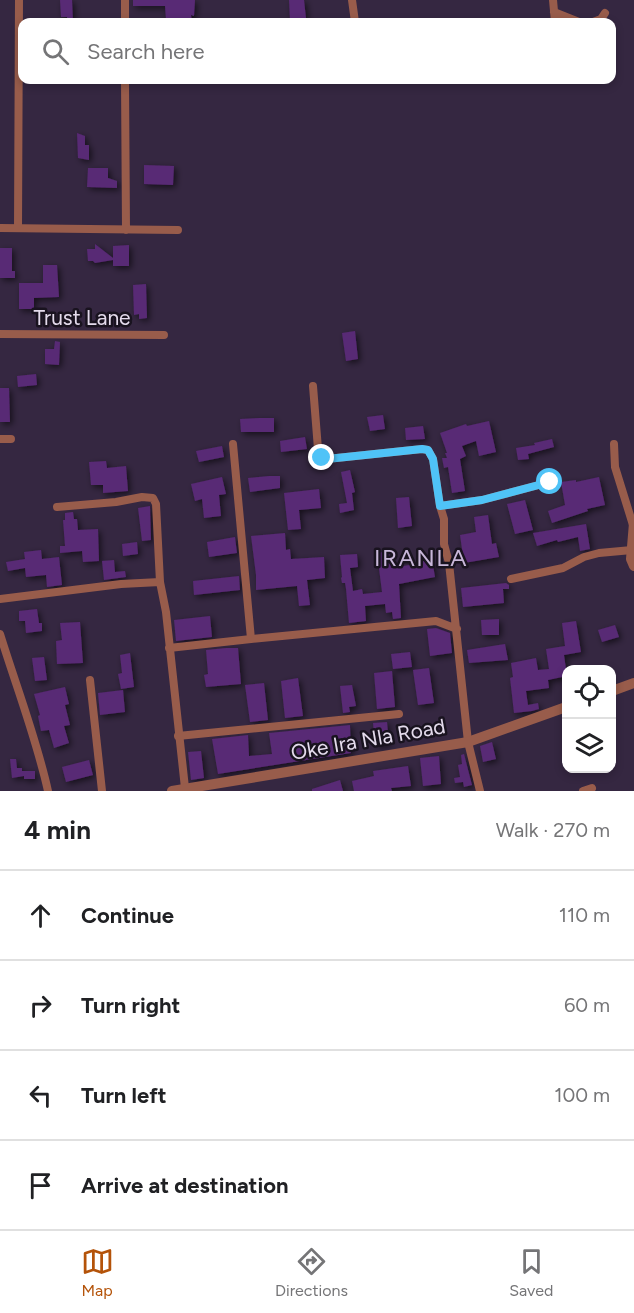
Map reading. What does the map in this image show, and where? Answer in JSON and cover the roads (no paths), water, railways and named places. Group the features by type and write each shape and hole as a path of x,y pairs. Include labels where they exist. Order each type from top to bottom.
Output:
{"street":[{"path":"19,0 19,18"},
{"path":"125,0 125,18"},
{"path":"352,0 354,18"},
{"path":"553,0 555,18"},
{"path":"554,12 569,18"},
{"path":"602,18 605,13"},
{"path":"18,228 19,84"},
{"path":"125,84 126,230"},
{"path":"0,228 178,230"},
{"name":"Trust Lane","path":"0,334 164,335"},
{"path":"313,386 318,449 322,458 422,449 428,450 433,459 444,519 444,544 449,563 468,742 480,791"},
{"path":"0,439 11,439"},
{"path":"233,444 251,639"},
{"path":"614,444 615,467 633,524 631,559 634,566"},
{"path":"440,506 482,500 550,482"},
{"path":"57,507 116,502 142,497 153,498 156,504 160,582 164,596 185,788"},
{"path":"512,579 563,568 584,557 599,553 632,550"},
{"path":"0,599 121,584 160,582"},
{"path":"170,648 436,621 457,629"},
{"path":"0,634 12,675 21,695 48,791"},
{"path":"90,680 102,791"},
{"path":"616,690 634,683"},
{"name":"Oke Ira Nla Road","path":"172,791 185,788 217,788 468,742 562,709"},
{"path":"178,736 399,714"}],"district":[{"name":"IRANLA","path":"421,557"}]}
